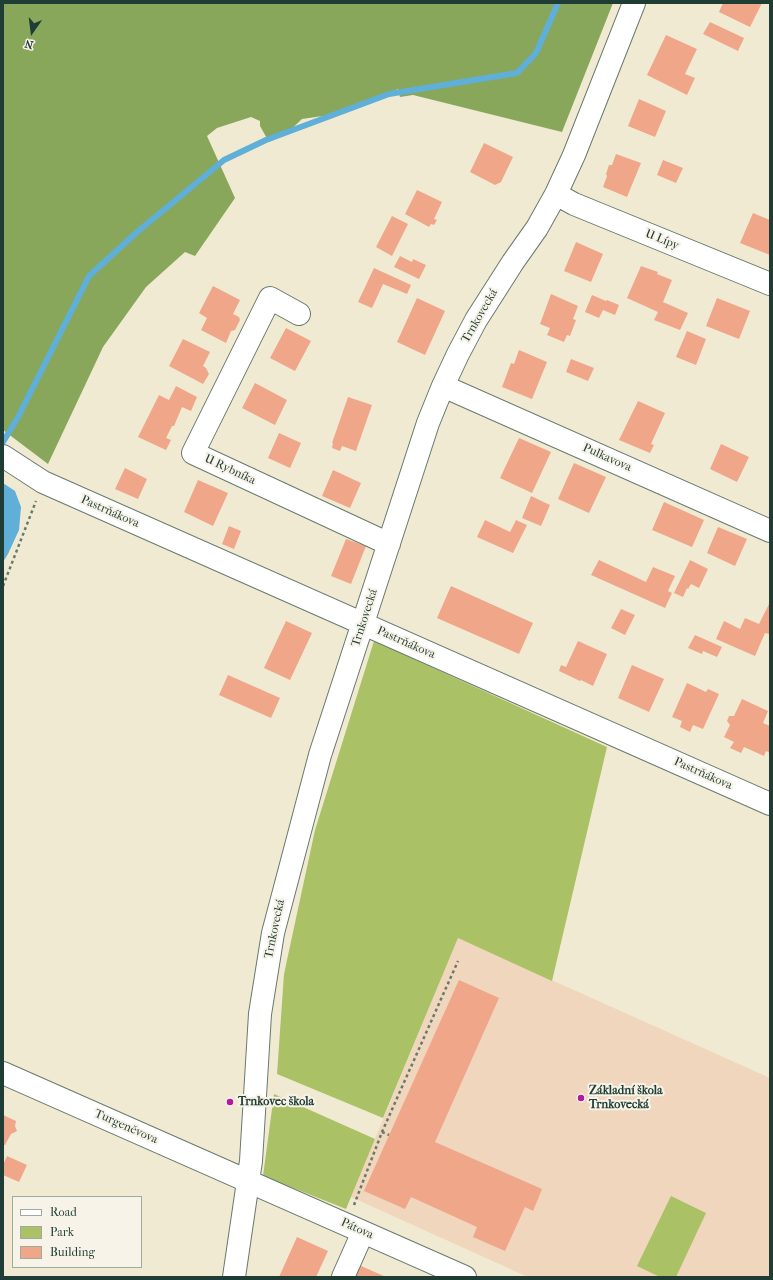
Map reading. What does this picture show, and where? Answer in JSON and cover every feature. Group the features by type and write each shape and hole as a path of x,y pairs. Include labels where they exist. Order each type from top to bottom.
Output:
{"street":[{"name":"Trnkovecká","path":"234,1277 251,1161 260,1014 273,933 320,755 428,423 443,386 476,320 536,228 556,194 580,140 634,3"},
{"name":"U Lípy","path":"556,194 574,204 770,284"},
{"name":"U Rybníka","path":"299,314 270,298 193,453 389,544"},
{"name":"Pulkavova","path":"443,386 770,531"},
{"name":"Pastrňákova","path":"6,458 43,482 770,804"},
{"name":"Turgeněvova","path":"3,1073 248,1181"},
{"name":"Pátova","path":"248,1181 465,1277"},
{"path":"343,1277 355,1228"}],"path":[{"path":"3,586 43,482"},
{"path":"355,1228 382,1132 458,961"},
{"path":"382,1132 389,1135"}],"shaded area":[{"name":"Základní škola Trnkovecká","path":"458,938 770,1078 770,1277 528,1277 351,1197"}],"green space":[{"path":"3,3 613,3 562,132 413,95 400,97 398,89 343,113 302,119 285,135 269,142 260,126 260,121 251,117 217,128 207,136 235,198 195,256 185,252 146,287 103,347 48,464 3,430"},
{"path":"374,641 607,747 552,981 458,938 383,1118 277,1074 284,974 315,830"},
{"path":"274,1094 375,1139 346,1209 263,1176"},
{"path":"671,1196 706,1213 676,1277 660,1277 637,1266"}],"water":[{"path":"3,483 15,491 21,507 19,530 3,562"}],"building":[{"path":"723,3 762,3 750,27 719,12"},
{"path":"710,22 744,38 738,51 703,34"},
{"path":"666,35 697,49 685,74 695,78 687,95 647,75"},
{"path":"639,99 666,111 655,137 628,126"},
{"path":"484,143 513,157 501,182 495,185 470,172"},
{"path":"616,154 641,163 627,197 603,187 609,165 612,165"},
{"path":"663,160 683,168 676,183 657,175"},
{"path":"417,190 442,202 434,219 437,220 434,225 431,224 429,227 405,214"},
{"path":"753,213 770,220 770,255 740,243"},
{"path":"392,216 408,224 392,256 376,247"},
{"path":"576,242 603,254 591,282 564,271"},
{"path":"400,256 412,262 413,259 426,265 419,279 394,267"},
{"path":"641,266 658,272 657,274 672,280 663,302 688,313 680,330 654,320 658,312 627,298"},
{"path":"374,268 411,285 407,294 383,284 372,308 358,302"},
{"path":"213,286 240,300 233,314 239,317 240,320 235,330 231,331 226,343 201,330 207,318 199,313"},
{"path":"551,294 578,306 573,319 576,320 570,336 567,335 564,342 547,335 550,328 540,324"},
{"path":"592,295 619,305 615,315 603,310 599,318 585,312"},
{"path":"417,298 445,311 425,355 397,342"},
{"path":"717,298 750,311 739,339 706,326"},
{"path":"286,328 311,341 295,371 270,358"},
{"path":"687,331 706,339 696,365 676,357"},
{"path":"183,339 210,352 203,366 209,374 203,384 169,366"},
{"path":"519,350 547,362 532,399 502,387 511,363 514,364"},
{"path":"571,359 594,368 588,381 566,372"},
{"path":"255,383 287,400 275,425 242,408"},
{"path":"176,386 197,397 191,411 182,407 174,426 172,426 166,438 171,440 166,450 138,437 159,395 169,400"},
{"path":"348,397 372,405 356,451 342,446 340,451 332,448 332,443"},
{"path":"638,401 665,413 651,444 654,445 650,453 619,440"},
{"path":"279,433 301,443 290,468 268,458"},
{"path":"519,438 551,452 532,493 500,478"},
{"path":"721,444 749,457 737,482 710,469"},
{"path":"574,463 606,477 589,513 558,499"},
{"path":"125,468 147,479 138,499 115,489"},
{"path":"333,470 361,483 350,508 322,496"},
{"path":"198,480 228,493 213,526 184,512"},
{"path":"531,496 550,505 541,526 522,518"},
{"path":"664,502 704,520 692,547 652,530"},
{"path":"485,520 510,532 516,520 527,525 513,553 477,537"},
{"path":"229,526 241,531 234,549 222,544"},
{"path":"718,527 747,539 735,566 707,553"},
{"path":"346,539 366,546 351,584 331,576"},
{"path":"599,560 646,582 653,567 675,576 668,591 672,593 665,608 591,575"},
{"path":"690,560 708,569 699,588 691,584 688,589 687,588 683,597 674,593"},
{"path":"451,586 533,623 519,654 437,618"},
{"path":"770,602 770,633 765,633 755,656 716,639 724,621 740,629 745,618 759,624"},
{"path":"621,609 635,615 625,635 611,628"},
{"path":"286,621 312,633 290,680 264,668"},
{"path":"695,635 722,647 717,657 703,651 702,654 688,648"},
{"path":"578,641 607,654 593,686 559,671 561,665 566,667"},
{"path":"632,665 664,679 649,712 618,698"},
{"path":"228,675 280,698 271,718 219,695"},
{"path":"687,683 706,692 708,689 719,694 703,729 693,725 690,732 680,727 682,721 672,717"},
{"path":"742,699 768,711 763,723 770,726 770,753 766,751 764,756 744,747 741,753 730,748 734,742 724,737 730,725 727,721 729,716 734,716"},
{"path":"459,980 499,998 435,1142 542,1189 533,1211 525,1207 505,1251 473,1237 477,1227 411,1197 405,1209 364,1191"},
{"path":"3,1115 16,1121 15,1126 17,1131 11,1134 5,1145 3,1145"},
{"path":"7,1156 27,1165 19,1182 3,1175 3,1165"},
{"path":"297,1237 328,1251 316,1277 279,1277"},
{"path":"359,1265 386,1277 354,1277"}],"waterway":[{"path":"3,442 17,419 89,276 136,233 224,160 266,140 389,94 517,73 536,53 558,3"}],"place":[{"name":"Základní škola Trnkovecká","path":"581,1098"},
{"name":"Trnkovec škola","path":"230,1102"}]}
